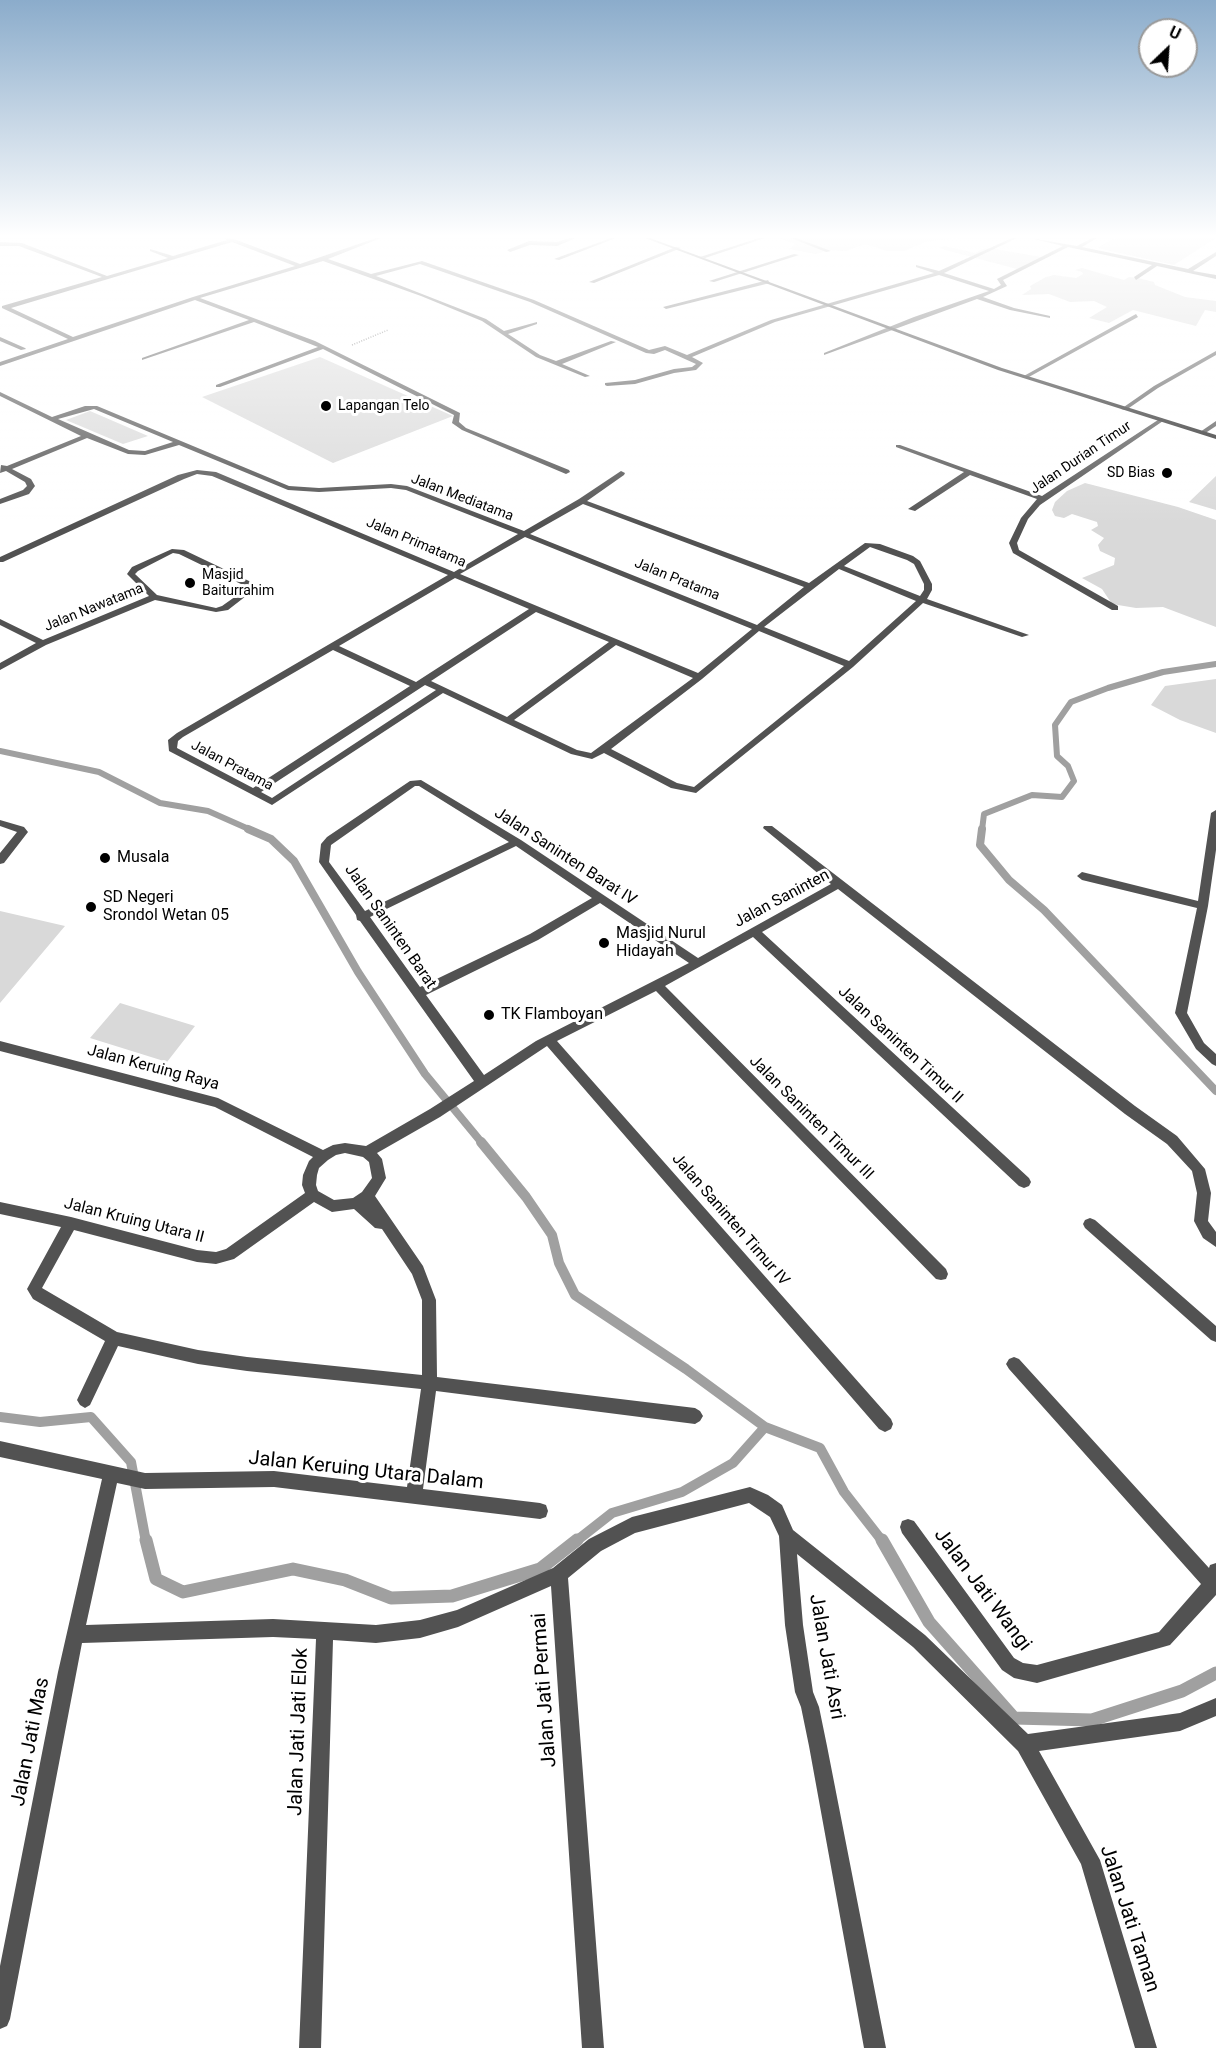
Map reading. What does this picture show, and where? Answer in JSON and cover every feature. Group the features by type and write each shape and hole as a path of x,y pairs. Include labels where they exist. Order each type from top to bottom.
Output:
{"main road":[{"path":"900,334 1026,377 1216,437"}],"street":[{"path":"61,334 72,339"},
{"path":"0,364 88,334"},
{"path":"144,359 216,334"},
{"path":"289,334 323,347 458,414 455,423 464,429 566,472"},
{"path":"505,334 530,351 555,364 587,376"},
{"path":"606,334 648,352 665,348 700,364 694,369 674,370 635,382 607,384"},
{"path":"687,357 743,334"},
{"path":"826,354 880,334"},
{"path":"1026,377 1104,334"},
{"path":"0,339 23,349"},
{"path":"555,364 613,342"},
{"path":"218,386 323,347"},
{"path":"1124,409 1156,387 1216,353"},
{"path":"0,394 87,436 132,453 145,453 177,444"},
{"name":"Jalan Mediatama","path":"52,419 95,407 177,444 288,488 319,490 391,486 407,488 524,534 582,501 621,473"},
{"name":"Jalan Durian Timur","path":"1114,608 1016,551 1013,543 1025,518 1043,499 1161,420"},
{"path":"1202,433 1216,423"},
{"path":"2,468 87,436"},
{"path":"898,446 1043,499"},
{"path":"0,502 26,492 31,486 28,481 2,468"},
{"name":"Jalan Primatama","path":"0,560 181,477 204,472 221,476 615,642"},
{"path":"912,509 969,472"},
{"path":"582,501 810,586"},
{"name":"Jalan Pratama","path":"442,690 272,802 172,749 173,740 453,573 524,534 850,664"},
{"path":"332,645 421,684 442,690 582,755 595,756 604,749 699,677 810,586 868,545 910,558 917,563 928,584 928,590 922,600 850,664 696,790 675,786 604,749"},
{"name":"Jalan Nawatama","path":"43,643 154,597 216,610 225,608 251,589 249,584 175,551 135,569 131,574 154,597"},
{"path":"837,566 922,600 1025,635"},
{"path":"254,792 536,609"},
{"path":"0,622 43,643"},
{"path":"507,721 615,642 699,677"},
{"path":"0,667 43,643"},
{"name":"Jalan Saninten Barat IV","path":"413,783 421,783 517,842 699,963"},
{"name":"Jalan Saninten Barat","path":"413,783 326,844 324,862 482,1082"},
{"path":"1216,813 1203,906 1181,1013 1200,1046 1216,1061"},
{"path":"0,824 20,829 23,832 0,860"},
{"path":"768,828 839,884"},
{"path":"361,916 517,842"},
{"path":"1082,876 1203,906"},
{"name":"Jalan Saninten","path":"371,1156 406,1129 549,1040 699,963 839,884 1130,1110 1172,1140 1198,1169 1204,1192 1201,1221 1208,1234 1216,1241"},
{"path":"417,994 534,937 600,898"},
{"name":"Jalan Saninten Timur II","path":"754,932 1024,1182"},
{"name":"Jalan Saninten Timur III","path":"657,985 941,1274"},
{"name":"Jalan Saninten Timur IV","path":"549,1040 885,1424"},
{"name":"Jalan Keruing Raya","path":"0,1046 218,1103 282,1136 319,1161"},
{"path":"357,1148 371,1156 378,1168 378,1178 374,1188 361,1200 332,1206 321,1202 311,1190 310,1175 319,1161 333,1150 357,1148"},
{"name":"Jalan Kruing Utara II","path":"0,1208 71,1223 210,1258 229,1255 272,1224 311,1190"},
{"path":"361,1200 394,1237 418,1271 429,1300 430,1383 414,1496"},
{"path":"71,1223 34,1289 48,1300 114,1338 208,1358 695,1416"},
{"path":"1090,1224 1216,1335"},
{"path":"85,1400 114,1338"},
{"name":"Jalan Jati Wangi","path":"908,1527 1008,1664 1020,1672 1037,1674 1164,1639 1215,1581 1014,1364"},
{"name":"Jalan Keruing Utara Dalam","path":"0,1449 145,1481 274,1479 540,1511"},
{"name":"Jalan Jati Mas","path":"0,2019 76,1634 113,1475"},
{"name":"Jalan Jati Asri","path":"559,1574 595,1545 632,1525 750,1496 776,1511 787,1536 794,1625 804,1692 818,1746 875,2048"},
{"name":"Jalan Jati Taman","path":"787,1536 919,1641 1025,1744 1090,1860 1146,2048"},
{"name":"Jalan Jati Permai","path":"325,1631 376,1634 420,1629 458,1618 559,1574 593,2048"},
{"name":"Jalan Jati Jati Elok","path":"76,1634 273,1628 325,1631 310,2048"},
{"path":"1025,1744 1180,1722 1216,1707"}],"path":[{"path":"335,353 380,334"}],"shaded area":[{"name":"Lapangan Telo","path":"320,357 453,416 333,463 202,397"},
{"path":"90,411 148,436 123,444 66,420"},
{"path":"1216,476 1216,510 1189,502"},
{"path":"1085,483 1178,507 1216,520 1216,627 1163,607 1136,608 1112,604 1102,589 1082,578 1114,565 1115,558 1100,551 1098,545 1104,538 1091,530 1098,526 1097,522 1072,514 1064,518 1055,516 1052,510 1055,502 1067,491"},
{"path":"1216,679 1216,733 1180,720 1151,705 1165,686"},
{"path":"0,911 65,926 0,1003"},
{"path":"120,1003 195,1026 167,1062 90,1038"}],"waterway":[{"path":"982,830 984,814 1032,795 1062,797 1074,781 1068,766 1057,756 1055,725 1071,702 1108,688 1163,672 1216,664"},
{"path":"0,751 99,772 160,803 208,811 251,830"},
{"path":"248,829 271,839 294,861 358,972 425,1074 482,1143"},
{"path":"982,829 980,845 1009,880 1044,910 1216,1091"},
{"path":"481,1142 526,1197 552,1235 559,1263 575,1295 686,1369 765,1427"},
{"path":"0,1417 40,1422 91,1417 131,1462 146,1542"},
{"path":"575,1542 612,1513 682,1492 733,1463 765,1427"},
{"path":"765,1427 820,1448 844,1492 883,1542"},
{"path":"146,1540 156,1579 183,1592 293,1569 345,1580 391,1598 452,1596 540,1569 577,1540"},
{"path":"882,1540 929,1622 1014,1718 1092,1720 1182,1691 1216,1673"}],"place":[{"name":"Lapangan Telo","path":"326,406"},
{"name":"SD Bias","path":"1167,473"},
{"name":"Masjid Baiturrahim","path":"190,583"},
{"name":"Musala","path":"105,858"},
{"name":"SD Negeri Srondol Wetan 05","path":"91,907"},
{"name":"Masjid Nurul Hidayah","path":"604,943"},
{"name":"TK Flamboyan","path":"489,1015"}]}
